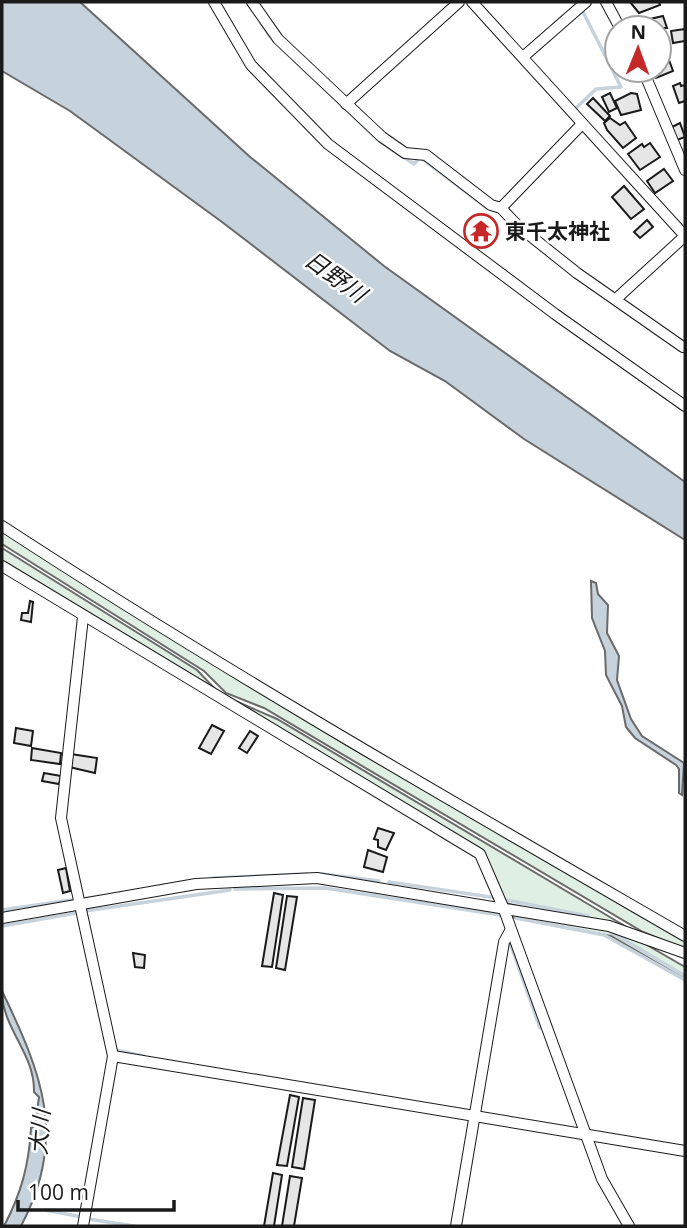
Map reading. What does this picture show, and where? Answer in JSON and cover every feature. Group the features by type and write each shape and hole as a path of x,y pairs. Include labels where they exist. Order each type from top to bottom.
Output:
{"street":[{"path":"214,2 251,65 328,144 544,306 685,406"},
{"path":"252,2 278,39 346,104 405,153 426,155 491,205 501,208 555,256 683,347"},
{"path":"346,104 459,2"},
{"path":"472,2 685,236 616,299"},
{"path":"523,57 586,2"},
{"path":"649,84 685,170"},
{"path":"501,208 582,124"},
{"path":"2,526 111,597 310,717 685,936"},
{"path":"2,566 476,851 485,861 503,907 602,1179 629,1226"},
{"path":"83,617 61,818 78,906 113,1056 83,1226"},
{"path":"2,918 196,884 317,878 609,926 685,953"},
{"path":"456,1226 504,942 510,931"},
{"path":"113,1056 685,1151"}],"green space":[{"path":"2,531 348,746 685,941 685,949 643,932 264,708 226,693 204,671 2,544"},
{"path":"2,548 197,670 219,693 2,563"},
{"path":"231,699 277,719 635,932 505,903 485,858"},
{"path":"514,914 604,929 633,937 685,967 685,979 611,936 511,917"}],"water":[{"name":"日野川","path":"2,2 80,2 249,156 384,266 685,482 685,540 524,439 445,381 390,351 222,222 70,111 2,71"},
{"path":"591,581 596,583 598,594 608,605 607,633 619,656 617,680 631,719 642,736 684,763 682,795 679,793 679,769 676,765 635,738 626,727 622,706 606,675 605,651 592,618"},
{"name":"大川","path":"2,991 28,1050 44,1107 46,1135 43,1164 35,1194 21,1226 4,1226 23,1179 39,1097 34,1092 29,1065 7,1017"}],"building":[{"path":"630,2 659,2 660,5 639,13"},
{"path":"685,29 685,41 673,43 673,31"},
{"path":"680,83 681,86 685,85 685,101 679,103 673,86"},
{"path":"610,93 617,108 609,112 602,97"},
{"path":"631,93 637,94 641,110 621,115 615,101"},
{"path":"593,98 610,116 605,121 587,104"},
{"path":"610,118 620,125 625,122 636,138 623,148 607,130 604,123"},
{"path":"680,123 685,137 677,140 672,127"},
{"path":"650,143 660,157 640,170 628,154 642,144 644,147"},
{"path":"664,169 673,181 655,193 647,181"},
{"path":"624,186 644,209 631,219 612,197"},
{"path":"647,220 653,227 640,238 634,232"},
{"path":"482,224 487,226 487,236 482,238 477,236 475,231 477,226"},
{"path":"30,601 33,602 31,622 21,620 22,613 28,613"},
{"path":"212,725 224,731 211,754 199,748"},
{"path":"16,728 33,731 31,746 14,743"},
{"path":"250,731 258,736 247,753 239,748"},
{"path":"32,748 61,753 60,764 31,760"},
{"path":"71,754 97,758 95,773 69,767"},
{"path":"44,773 61,776 59,784 42,781"},
{"path":"378,828 394,833 386,850 378,847 378,840 374,839"},
{"path":"368,850 387,857 383,872 364,867"},
{"path":"66,868 70,891 63,893 58,870"},
{"path":"274,893 283,895 272,967 262,966"},
{"path":"287,896 297,897 285,970 276,968"},
{"path":"133,953 145,955 144,968 135,967"},
{"path":"290,1095 299,1097 287,1166 277,1165"},
{"path":"303,1098 315,1100 304,1169 292,1167"},
{"path":"273,1173 282,1175 274,1226 264,1226"},
{"path":"290,1176 302,1178 294,1226 282,1226"}],"waterway":[{"path":"572,2 576,3"},
{"path":"576,108 596,89 621,87 581,8"},
{"path":"261,23 270,36"},
{"path":"293,59 378,140 414,164 420,157 487,208"},
{"path":"213,878 307,874"},
{"path":"322,874 379,881"},
{"path":"389,882 497,898"},
{"path":"235,889 325,888 500,915"},
{"path":"85,911 230,890"},
{"path":"82,899 102,896"},
{"path":"2,910 71,900"},
{"path":"506,900 588,916"},
{"path":"2,926 76,913"},
{"path":"516,918 604,935 685,980"},
{"path":"611,932 685,976"},
{"path":"510,943 540,1028"},
{"path":"115,1050 144,1056"},
{"path":"45,1210 82,1217"},
{"path":"88,1219 134,1226"}],"place":[{"name":"東千太神社","path":"481,231"}]}
